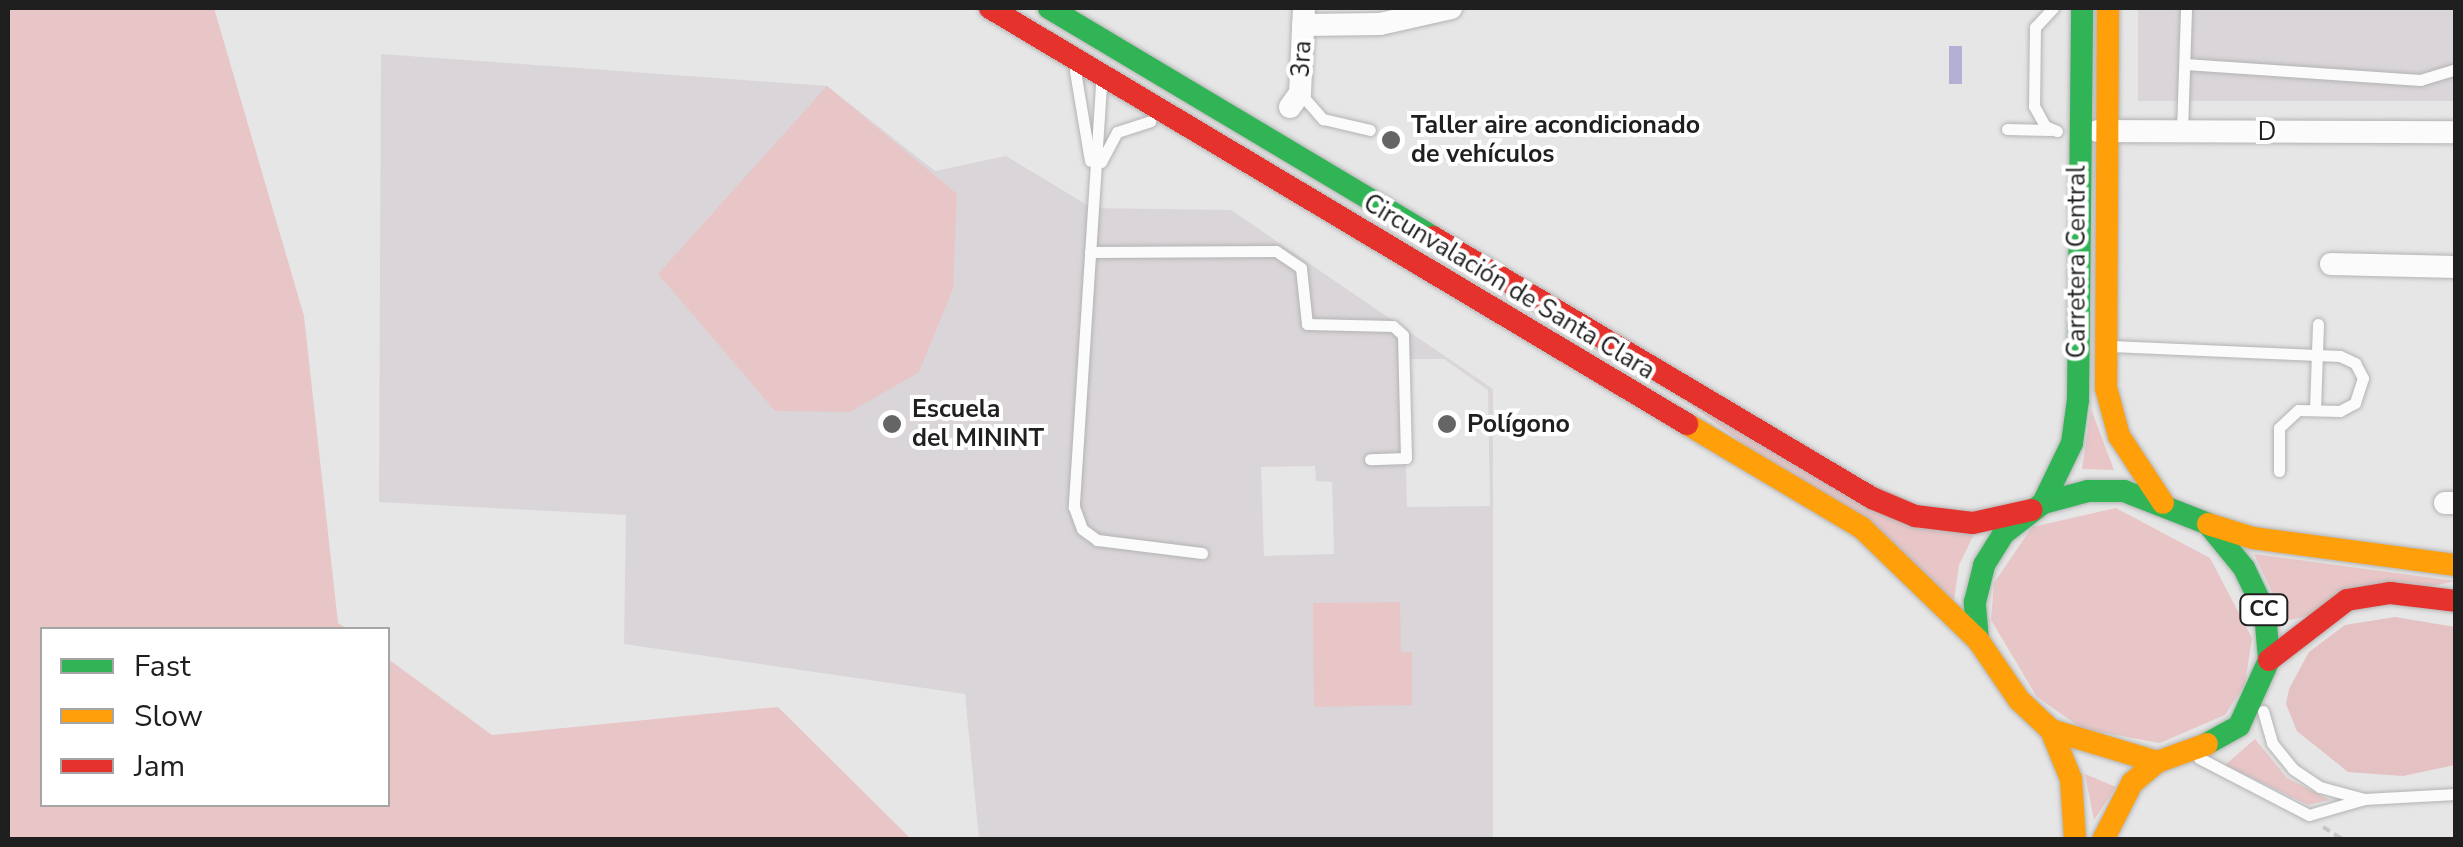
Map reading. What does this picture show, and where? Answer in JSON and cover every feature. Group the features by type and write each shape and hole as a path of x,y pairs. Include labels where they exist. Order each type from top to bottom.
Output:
{"main road":[{"name":"Circunvalación de Santa Clara","path":"990,8 1862,528 1978,640"},
{"name":"Circunvalación de Santa Clara","path":"1049,8 1872,498 1915,516 1972,524 2038,506"},
{"name":"Carretera Central","path":"2038,506 2072,443 2078,400 2068,131 2082,8"},
{"name":"Carretera Central","path":"2108,8 2101,346 2119,436 2162,503"},
{"name":"CC","path":"1978,640 1974,602 1984,565 2003,534 2038,506 2088,490 2124,491 2208,524 2244,568 2265,612 2269,660 2258,696 2239,726 2190,753 2157,762"},
{"path":"2208,524 2253,538 2456,566"},
{"path":"2269,660 2347,600 2390,593 2456,601"},
{"path":"1978,640 2019,700 2051,730 2071,780 2075,840"},
{"path":"2051,730 2157,762"},
{"path":"2103,840 2132,783 2157,762"}],"street":[{"path":"1303,16 1380,24 1451,8"},
{"name":"3ra","path":"1295,100 1303,16"},
{"name":"D","path":"2068,131 2456,132"},
{"path":"2331,264 2456,267"}],"lane":[{"path":"2053,8 2035,27 2034,106 2046,126 2068,131"},
{"path":"2182,132 2186,8"},
{"path":"1104,41 1074,507 1082,530 1097,540 1202,553"},
{"path":"1071,57 1094,188"},
{"path":"2184,64 2420,80 2456,69"},
{"path":"1295,100 1323,119 1370,130"},
{"path":"1094,188 1106,146 1117,132 1140,120 1176,121"},
{"path":"2007,129 2068,131"},
{"path":"1090,252 1276,252 1302,268 1307,324 1393,326 1402,334 1406,458 1370,459"},
{"path":"2315,410 2318,324"},
{"path":"2101,346 2317,355 2355,364 2363,387 2348,408 2298,410 2280,428 2278,470"},
{"path":"2258,696 2272,742 2294,769 2320,787 2364,799"},
{"path":"2190,753 2309,816 2364,799 2456,794"}],"path":[{"path":"2309,816 2344,840"}],"shaded area":[{"path":"8,8 214,8 304,316 338,623 344,627 40,627 40,807 390,807 390,660 492,735 778,707 911,839 8,839"},
{"path":"2138,8 2455,8 2455,101 2138,101"},
{"path":"1949,46 1962,46 1962,84 1949,84"},
{"name":"Escuela del MININT","path":"381,54 827,86 935,171 1006,156 1092,208 1231,210 1493,389 1493,839 979,839 965,694 624,644 626,515 379,502","holes":["1403,359 1444,359 1488,390 1490,506 1407,507","1315,466 1316,481 1332,482 1334,554 1264,556 1261,467"]},
{"path":"827,86 957,194 953,289 919,372 850,412 775,411 658,274"},
{"path":"1670,389 1975,532 1959,565 1954,600"},
{"path":"2091,409 2114,470 2082,469"},
{"path":"2116,508 2210,558 2252,638 2245,684 2225,715 2160,743 2083,729 2037,697 1991,620 1994,583 2032,527"},
{"path":"2254,554 2455,581 2286,621"},
{"path":"1400,602 1401,652 1412,652 1412,705 1314,707 1313,603"},
{"path":"2395,617 2455,627 2455,765 2403,776 2348,772 2297,731 2286,704 2289,689 2309,652 2345,625"},
{"path":"2255,739 2287,778 2330,800 2308,805 2225,765"},
{"path":"2085,774 2116,787 2094,820"}],"traffic: fast":[{"path":"1049,8 1433,237"},
{"path":"2043,503 2072,443 2078,400 2082,8"},
{"path":"1978,640 1975,602 1984,565 2003,534 2043,503 2088,491 2124,491 2208,524 2244,568 2265,612 2269,660 2239,726 2207,744"}],"traffic: slow":[{"path":"2108,8 2106,388 2119,436 2163,503"},
{"path":"1687,424 1862,528 1978,640 2019,700 2051,730 2157,762 2207,744"},
{"path":"2208,524 2253,538 2456,565"},
{"path":"2051,730 2071,779 2075,840"},
{"path":"2103,840 2132,783 2157,762"}],"traffic: jam":[{"path":"990,8 1687,424"},
{"path":"1433,237 1872,498 1915,516 1973,523 2032,510"},
{"path":"2269,660 2347,600 2390,593 2456,601"}],"place":[{"name":"Taller aire acondicionado de vehículos","path":"1391,140"},
{"name":"Escuela del MININT","path":"892,424"},
{"name":"Polígono","path":"1447,424"}]}
